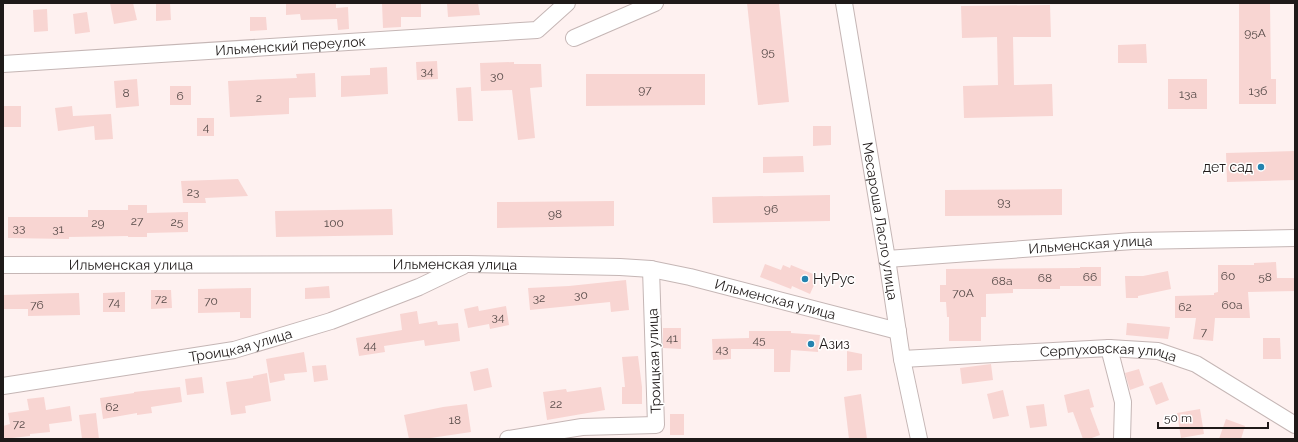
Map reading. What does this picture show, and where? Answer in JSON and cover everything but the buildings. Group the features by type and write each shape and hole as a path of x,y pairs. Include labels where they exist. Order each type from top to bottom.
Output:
{"street":[{"name":"Ильменский переулок","path":"3,64 537,30 567,3"},
{"path":"574,38 655,3"},
{"name":"Месароша Ласло улица","path":"844,3 887,259 902,359 919,439"},
{"name":"Ильменская улица","path":"887,259 1133,241 1295,238"},
{"name":"Ильменская улица","path":"3,266 467,264 651,269 698,279 898,331"},
{"name":"Троицкая улица","path":"3,386 234,350 331,321 419,287 467,264"},
{"name":"Троицкая улица","path":"508,439 582,427 656,425 651,269"},
{"path":"1109,348 1123,402 1122,439"},
{"name":"Серпуховская улица","path":"902,359 1109,348 1158,351 1196,364 1295,425"}],"place":[{"name":"дет сад","path":"1261,167"},
{"name":"НуРус","path":"805,279"},
{"name":"Азиз","path":"811,344"}]}
